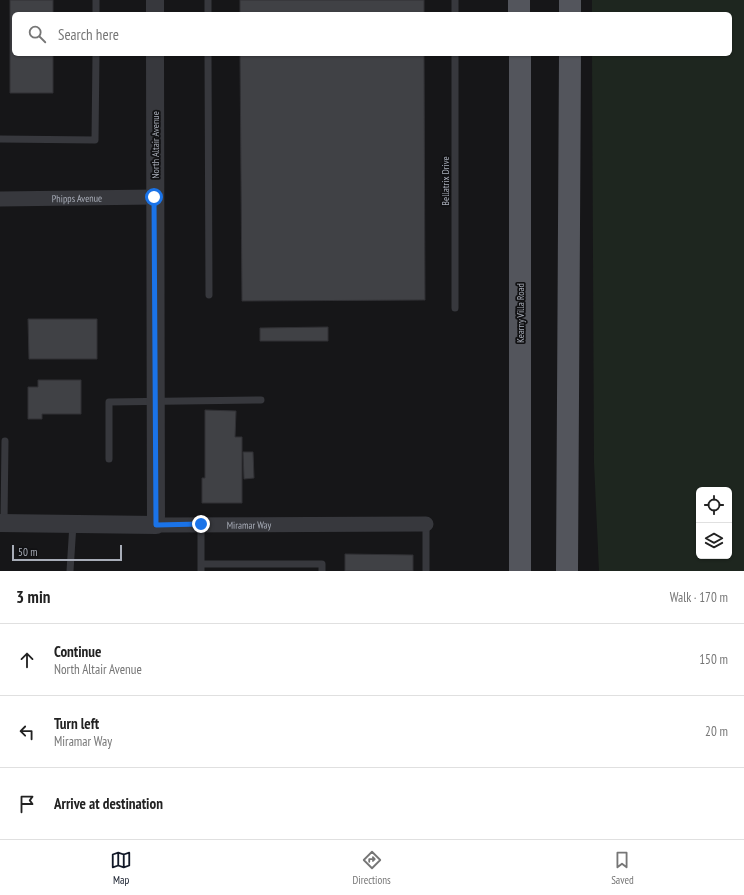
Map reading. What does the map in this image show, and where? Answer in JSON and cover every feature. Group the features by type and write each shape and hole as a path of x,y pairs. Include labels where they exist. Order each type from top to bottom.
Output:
{"main road":[{"path":"519,0 520,12"},
{"path":"570,0 570,12"},
{"name":"Kearny Villa Road","path":"520,56 520,571"},
{"path":"567,571 570,56"},
{"path":"513,571 519,543"}],"street":[{"path":"155,0 155,12"},
{"name":"North Altair Avenue","path":"155,56 154,197 156,525"},
{"name":"Phipps Avenue","path":"0,199 154,197"},
{"name":"Miramar Way","path":"2,523 156,525 426,524"}],"lane":[{"path":"96,0 96,12"},
{"path":"208,0 208,12"},
{"path":"455,0 455,12"},
{"path":"0,139 95,140 96,56"},
{"path":"208,56 209,294"},
{"name":"Bellatrix Drive","path":"455,56 455,308"},
{"path":"109,459 109,402 261,400"},
{"path":"2,523 6,441"},
{"path":"70,571 73,524"},
{"path":"201,524 201,567 322,564 322,571"},
{"path":"426,524 426,571"}],"shaded area":[{"path":"592,0 744,0 744,571 599,571 594,463 592,56 732,56 732,12 592,12"}],"building":[{"path":"10,0 53,0 53,12 12,12 12,56 53,56 53,93 10,93"},
{"path":"240,0 424,0 424,12 240,12"},
{"path":"240,56 424,56 425,300 242,301"},
{"path":"28,319 97,319 97,359 29,359"},
{"path":"328,327 328,341 260,341 260,328"},
{"path":"38,380 81,380 81,414 42,414 42,419 28,419 28,387 38,387"},
{"path":"205,410 236,411 235,437 242,437 242,503 202,503 202,478 205,478"},
{"path":"243,452 253,452 254,478 244,479"},
{"path":"345,554 413,555 413,571 345,571"}],"route":[{"path":"154,197 156,525 201,524"}]}
